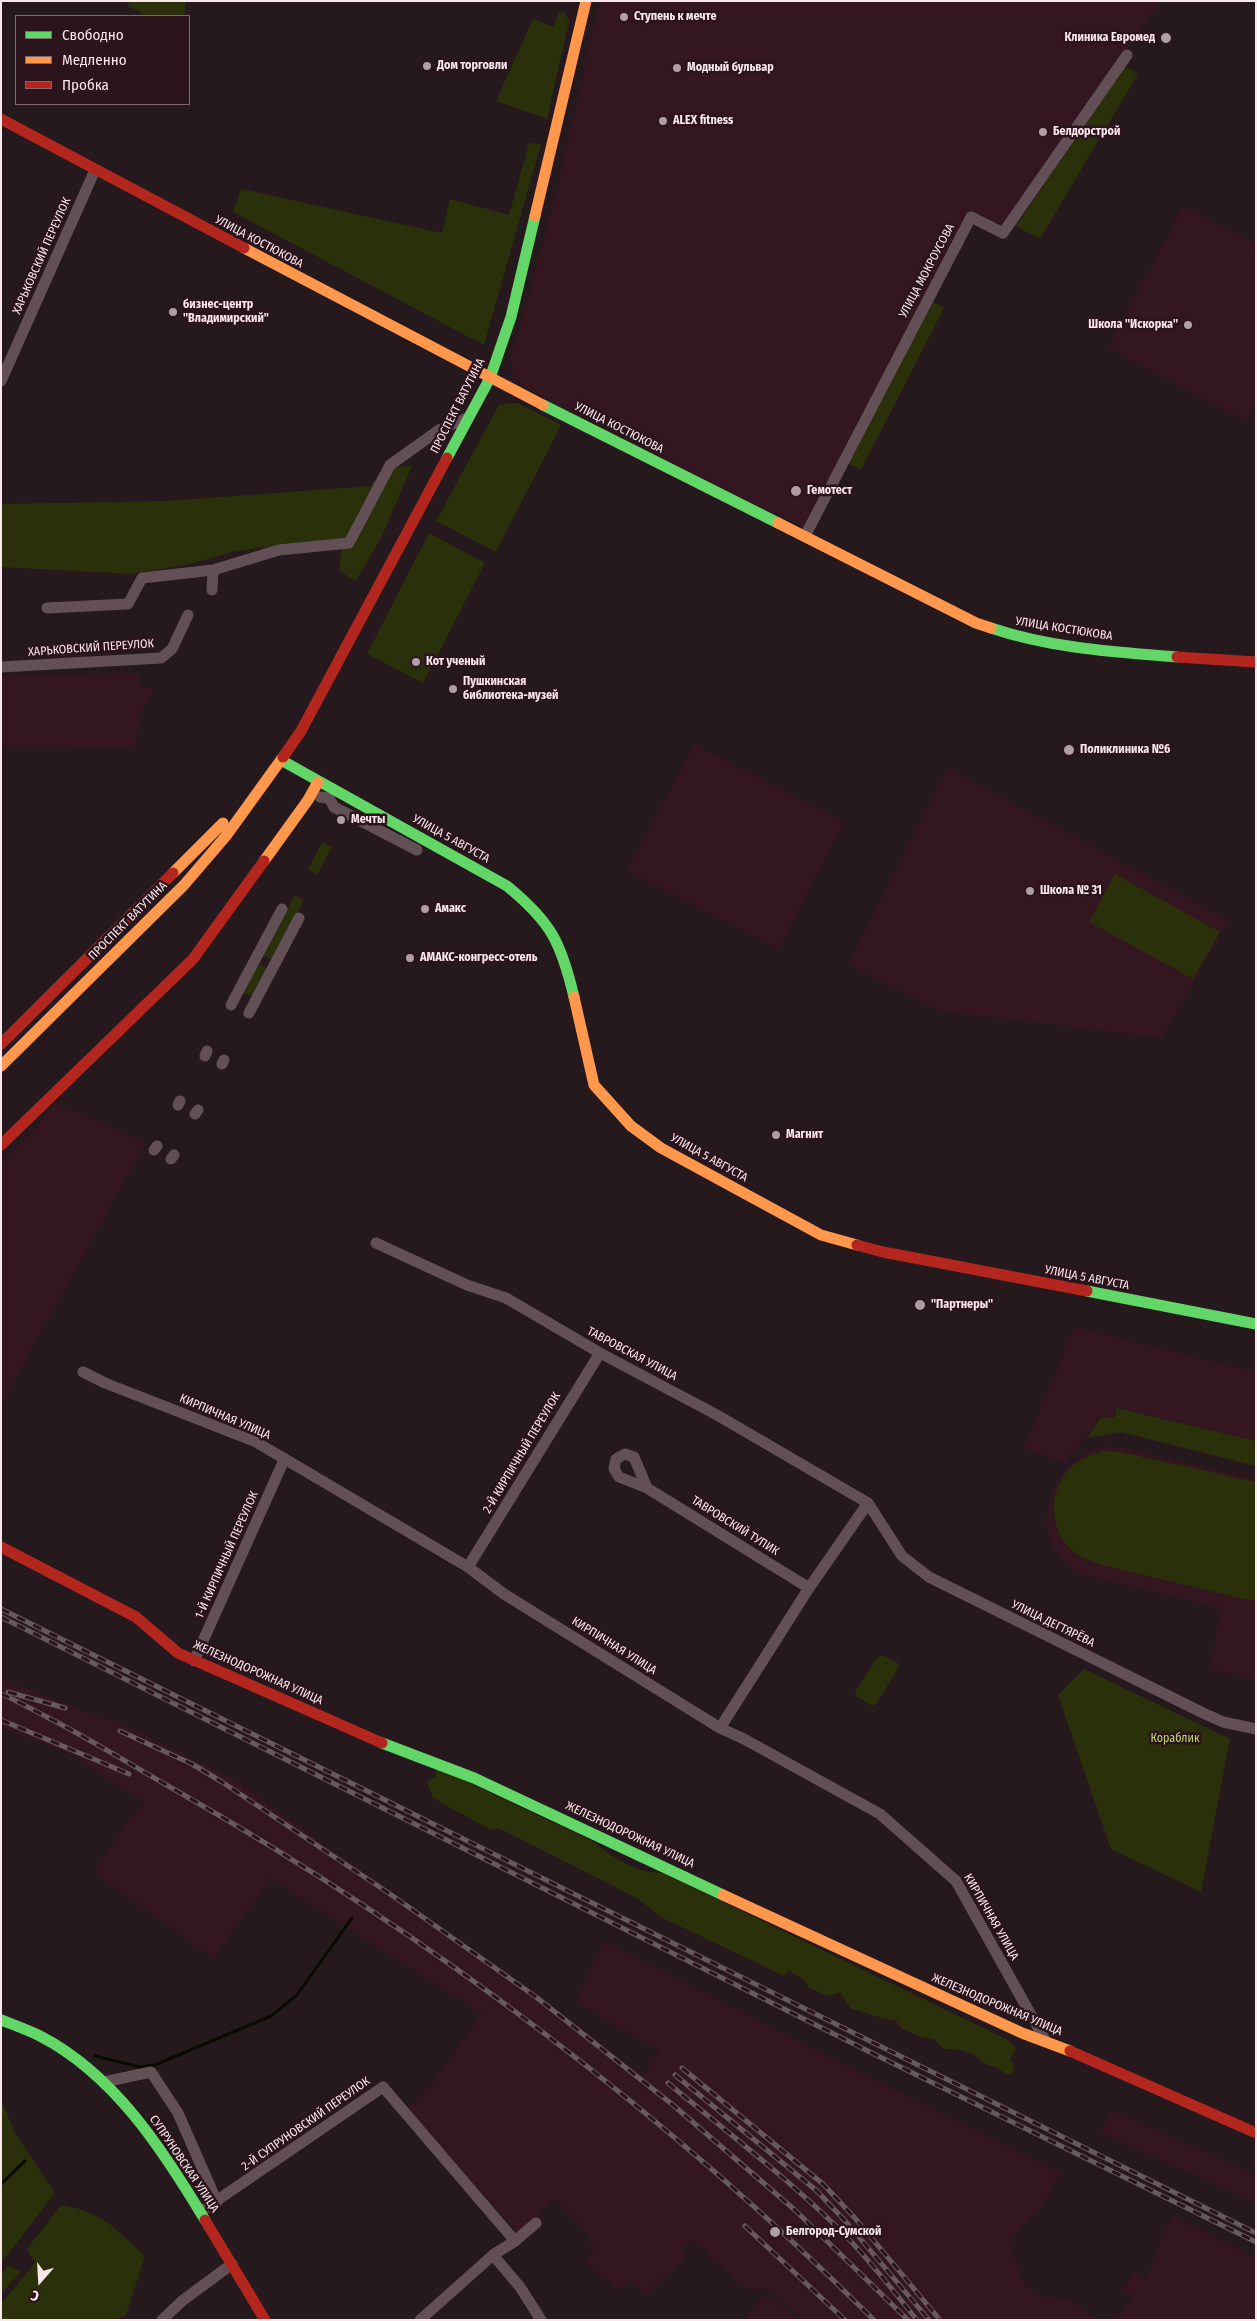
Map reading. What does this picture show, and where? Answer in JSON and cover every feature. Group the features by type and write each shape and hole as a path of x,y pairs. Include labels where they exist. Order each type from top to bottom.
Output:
{"street":[{"name":"ПРОСПЕКТ ВАТУТИНА","path":"1,1066 184,885 226,836 301,731 343,656 490,378 511,317 586,1"},
{"name":"УЛИЦА МОКРОУСОВА","path":"806,536 971,216 1003,233 1127,55"},
{"name":"УЛИЦА КОСТЮКОВА","path":"1,119 490,378 976,623 1014,636 1126,653 1256,662"},
{"name":"ХАРЬКОВСКИЙ ПЕРЕУЛОК","path":"1,381 95,170"},
{"path":"47,608 128,604 142,578 213,570 279,550 350,543 390,465 439,430 469,418"},
{"path":"212,590 213,570"},
{"name":"ХАРЬКОВСКИЙ ПЕРЕУЛОК","path":"1,667 161,658 172,649 188,615"},
{"name":"УЛИЦА 5 АВГУСТА","path":"281,760 507,886 533,907 551,930 566,964 594,1085 631,1126 661,1148 820,1234 883,1252 1256,1324"},
{"path":"1,1144 192,959 308,800 318,782"},
{"name":"ПРОСПЕКТ ВАТУТИНА","path":"1,1044 262,786"},
{"path":"329,802 354,821 416,850"},
{"path":"232,1004 282,910"},
{"path":"248,1013 299,918"},
{"name":"ТАВРОВСКАЯ УЛИЦА","path":"376,1243 467,1284 506,1298 600,1353 717,1415 868,1503"},
{"name":"2-Й КИРПИЧНЫЙ ПЕРЕУЛОК","path":"468,1567 600,1353"},
{"name":"КИРПИЧНАЯ УЛИЦА","path":"83,1372 105,1383 256,1442 468,1567 504,1594 720,1728 744,1739 880,1814 956,1881 1044,2040"},
{"name":"1-Й КИРПИЧНЫЙ ПЕРЕУЛОК","path":"194,1661 284,1460"},
{"name":"ТАВРОВСКИЙ ТУПИК","path":"647,1488 809,1588"},
{"path":"720,1728 809,1588 868,1503"},
{"name":"УЛИЦА ДЕГТЯРЁВА","path":"868,1503 902,1556 929,1577 1201,1712 1223,1722 1256,1729"},
{"name":"ЖЕЛЕЗНОДОРОЖНАЯ УЛИЦА","path":"1,1547 136,1617 178,1653 194,1661 374,1740 474,1778 898,1977 1022,2033 1044,2040 1256,2133"},
{"name":"СУПРУНОВСКАЯ УЛИЦА","path":"1,2020 44,2036 78,2058 104,2082 153,2140 200,2212 265,2320"},
{"path":"104,2082 151,2072 178,2113 216,2202"},
{"name":"2-Й СУПРУНОВСКИЙ ПЕРЕУЛОК","path":"200,2212 383,2087 515,2241"},
{"path":"420,2320 493,2255 515,2241 536,2223"},
{"path":"493,2255 520,2287 541,2320"},
{"path":"162,2320 182,2301 232,2264"}],"shaded area":[{"path":"600,1 1161,1 1001,229 969,213 804,528 648,452 635,438 602,421 580,416 524,387 513,375 510,361 551,215"},
{"name":"Школа \"Искорка\"","path":"1183,206 1256,244 1256,400 1245,421 1108,348"},
{"path":"140,674 140,686 152,687 152,697 149,698 148,704 144,704 135,748 1,746 1,676"},
{"path":"694,744 844,822 779,949 627,871"},
{"name":"Школа № 31","path":"948,768 1228,920 1163,1038 940,1011 848,964"},
{"path":"56,1103 146,1142 1,1405 1,1162 27,1138"},
{"path":"1075,1327 1256,1372 1256,1441 1117,1407 1113,1417 1099,1415 1093,1428 1065,1462 1023,1449"},
{"path":"1101,1446 1118,1447 1256,1479 1256,1680 1209,1669 1222,1608 1079,1574 1064,1562 1052,1547 1045,1522 1052,1492 1068,1466 1082,1455"},
{"path":"1,1679 140,1732 234,1780 550,2005 644,2076 659,2051 576,2002 604,1942 1060,2173 1042,2208 1029,2218 1014,2236 1010,2245 1025,2285 1043,2297 1072,2300 1096,2320 803,2320 768,2288 748,2290 692,2239 682,2250 688,2255 646,2295 631,2282 618,2290 586,2262 594,2254 588,2247 594,2241 555,2199 518,2233 408,2110 432,2084 482,2014 270,1878 214,1959 94,1872 133,1815 145,1803 67,1752 1,1728"},
{"path":"1110,2110 1256,2174 1256,2203 1101,2133"},
{"path":"1173,2216 1256,2258 1256,2320 1114,2320 1133,2298 1124,2290 1133,2273 1146,2280 1162,2236"},
{"path":"762,2297 773,2297 799,2320 744,2320"}],"green space":[{"path":"126,1 186,1 184,15 141,15 141,12 129,7"},
{"path":"559,12 564,12 569,21 547,119 496,101 533,19 554,27"},
{"path":"1125,66 1138,74 1040,239 1016,226"},
{"path":"529,143 541,144 484,345 233,212 241,189 442,233 450,199 509,215"},
{"path":"931,300 944,308 861,470 847,463"},
{"path":"517,403 561,425 496,552 436,521 499,405"},
{"path":"412,466 382,536 356,581 339,571 343,538 236,551 189,564 132,574 1,567 1,504 167,501 371,486 384,467"},
{"path":"429,533 485,563 423,683 367,654"},
{"path":"322,842 332,847 317,875 308,870"},
{"path":"1115,874 1220,932 1193,979 1089,922"},
{"path":"295,895 304,900 273,960 263,955"},
{"path":"259,964 268,969 253,997 244,993"},
{"path":"1117,1408 1256,1441 1256,1466 1121,1432 1087,1438 1101,1417 1114,1418"},
{"path":"1103,1451 1120,1452 1256,1482 1256,1600 1248,1600 1098,1564 1080,1556 1070,1548 1062,1538 1054,1515 1054,1502 1057,1490 1069,1469 1085,1458"},
{"path":"882,1655 898,1663 899,1667 876,1704 872,1706 856,1696 855,1692 877,1658"},
{"name":"Кораблик","path":"1084,1669 1230,1739 1201,1892 1111,1849 1058,1695"},
{"path":"436,1767 594,1842 626,1864 644,1871 663,1873 1006,2039 1016,2048 1010,2059 1013,2063 1013,2073 1008,2075 994,2066 988,2066 968,2052 957,2049 944,2049 934,2039 921,2037 902,2029 895,2020 851,2009 840,1992 829,1996 809,1988 804,1980 789,1971 784,1976 661,1917 637,1898 498,1828 491,1830 433,1798 427,1782 436,1776"},
{"path":"1,2099 14,2131 55,2193 1,2263"},
{"path":"61,2205 89,2212 99,2217 145,2256 126,2315 114,2320 1,2320 1,2304 35,2263 27,2249"},
{"path":"8,2265 21,2272 1,2293 1,2274"}],"waterway":[{"path":"95,2056 140,2067 155,2065 271,2016 297,1995 352,1918"},
{"path":"1,2184 25,2161"}],"railway":[{"path":"1,1609 1256,2233"},
{"path":"1,1617 866,2050 1256,2242"},
{"path":"8,1692 65,1708"},
{"path":"1,1694 78,1734 271,1847 364,1905 454,1967 543,2032 629,2100 795,2244 874,2320"},
{"path":"1,1720 129,1774"},
{"path":"120,1731 192,1764 222,1782 393,1896 536,1997 673,2105 796,2211 908,2320"},
{"path":"682,2068 823,2184 854,2217 940,2320"},
{"path":"675,2075 817,2191 848,2224 929,2320"},
{"path":"668,2083 756,2155 819,2210 880,2274 917,2320"},
{"path":"745,2226 845,2320"}],"traffic: fast":[{"path":"447,458 490,378 511,317 535,216"},
{"path":"543,405 778,523"},
{"path":"991,628 1059,645 1177,657"},
{"path":"281,760 507,886 534,911 552,934 559,947 574,997"},
{"path":"1087,1291 1256,1324"},
{"path":"382,1743 474,1778 723,1895"},
{"path":"1,2020 40,2036 67,2052 114,2092 154,2141 205,2220"}],"traffic: slow":[{"path":"535,216 586,1"},
{"path":"244,248 543,405"},
{"path":"778,523 976,623 991,628"},
{"path":"1,1066 184,885 226,836 283,757"},
{"path":"264,861 308,800 318,782"},
{"path":"173,873 223,823"},
{"path":"574,997 594,1085 631,1126 661,1148 821,1235 857,1245"},
{"path":"723,1895 1022,2033 1070,2051"}],"traffic: jam":[{"path":"1,119 244,248"},
{"path":"283,757 301,731 447,458"},
{"path":"1177,657 1256,662"},
{"path":"1,1145 193,959 264,861"},
{"path":"1,1044 173,873"},
{"path":"857,1245 883,1252 1087,1291"},
{"path":"1,1547 136,1617 178,1653 382,1743"},
{"path":"1070,2051 1256,2133"},
{"path":"205,2220 265,2320"}],"place":[{"name":"Ступень к мечте","path":"624,17"},
{"name":"Клиника Евромед","path":"1166,38"},
{"name":"Дом торговли","path":"427,66"},
{"name":"Модный бульвар","path":"677,68"},
{"name":"ALEX fitness","path":"663,121"},
{"name":"Белдорстрой","path":"1043,132"},
{"name":"бизнес-центр \"Владимирский\"","path":"173,312"},
{"name":"Школа \"Искорка\"","path":"1188,325"},
{"name":"Гемотест","path":"796,491"},
{"name":"Кот ученый","path":"416,662"},
{"name":"Пушкинская библиотека-музей","path":"453,689"},
{"name":"Поликлиника №6","path":"1069,750"},
{"name":"Мечты","path":"341,820"},
{"name":"Школа № 31","path":"1030,891"},
{"name":"Амакс","path":"425,909"},
{"name":"АМАКС-конгресс-отель","path":"410,958"},
{"name":"Магнит","path":"776,1135"},
{"name":"\"Партнеры\"","path":"920,1305"},
{"name":"Белгород-Сумской","path":"775,2232"}]}
